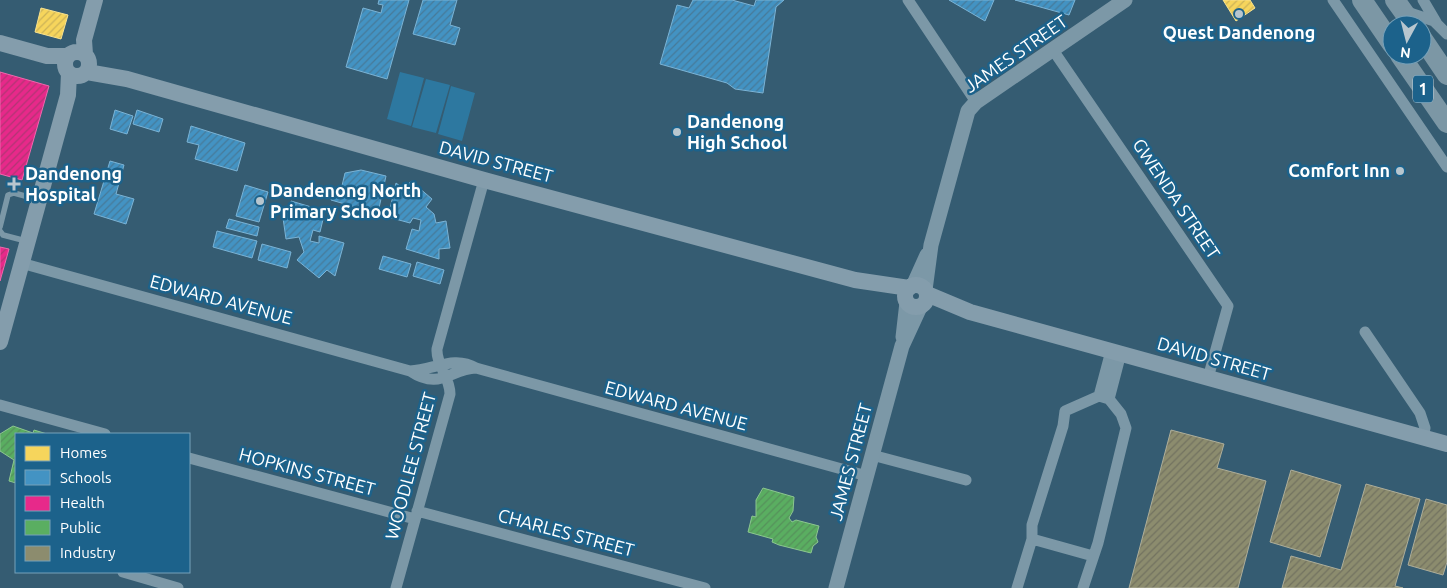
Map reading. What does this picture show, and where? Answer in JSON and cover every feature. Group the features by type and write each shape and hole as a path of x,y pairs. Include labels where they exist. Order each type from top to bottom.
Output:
{"highway":[{"path":"1362,0 1382,30"},
{"path":"1374,0 1376,21"},
{"name":"1","path":"1432,53 1447,75"},
{"name":"1","path":"1407,65 1447,123"}],"main road":[{"path":"0,342 2,324 28,242 95,0"},
{"name":"DAVID STREET","path":"0,43 47,56 78,61 127,79 484,180 855,280 1447,444"}],"street":[{"path":"908,0 976,102"},
{"name":"JAMES STREET","path":"836,588 968,111 976,102 1125,0"},
{"path":"1333,0 1447,167"},
{"path":"1423,0 1436,22 1447,34"},
{"path":"1404,12 1436,22"},
{"name":"GWENDA STREET","path":"1053,50 1228,306 1208,378"},
{"name":"WOODLEE STREET","path":"396,588 450,394 447,378 440,365 436,349 484,180"},
{"name":"EDWARD AVENUE","path":"21,263 410,371 429,379 447,378 465,370 476,368"},
{"path":"1365,332 1420,413 1425,428 1422,437"},
{"path":"1104,398 1116,352"},
{"name":"EDWARD AVENUE","path":"410,371 463,362 476,368 866,476"},
{"path":"1020,587 1032,539 1032,525 1051,470 1065,411 1104,398"},
{"path":"1083,588 1126,428 1121,414 1104,398"},
{"path":"0,405 101,433"},
{"path":"872,455 966,480"},
{"name":"HOPKINS STREET","path":"190,458 416,515"},
{"name":"CHARLES STREET","path":"416,515 705,588"},
{"path":"1032,539 1093,556"},
{"path":"126,573 178,588"}],"lane":[{"path":"0,227 8,195 14,193 39,200"},
{"path":"0,231 3,236 28,242"}],"shaded area":[{"path":"400,72 424,78 411,126 387,119"},
{"path":"426,79 450,85 436,133 412,127"},
{"path":"451,86 475,93 462,141 438,134"}],"building: Homes":[{"name":"Quest Dandenong","path":"1223,0 1250,0 1255,8 1236,21"},
{"path":"41,8 68,15 61,39 35,32"}],"building: Schools":[{"path":"379,0 409,0 387,79 346,67 363,8 381,13 383,5 378,4"},
{"path":"423,0 457,0 450,25 460,28 455,45 413,34"},
{"path":"693,0 732,0 754,6 756,0 784,0 776,7 763,93 735,89 727,83 660,64 677,5 689,8"},
{"path":"949,0 994,0 985,21"},
{"path":"1015,0 1075,0 1069,15"},
{"path":"115,110 133,116 127,134 110,129"},
{"path":"137,110 163,119 159,132 133,124"},
{"path":"191,126 245,143 237,171 195,159 199,145 187,142"},
{"path":"110,161 124,165 116,194 134,199 126,224 94,214"},
{"path":"361,170 386,176 379,208 366,210 331,200 333,191 341,190 345,173"},
{"path":"411,181 432,199 426,207 434,214 436,223 446,221 450,248 439,249 439,259 406,249 412,229 419,231 421,220 413,218 410,223 388,217 396,183 404,189"},
{"path":"245,185 268,192 259,222 236,216"},
{"path":"291,201 325,211 320,232 313,230 310,241 319,243 319,236 344,243 335,276 327,270 319,278 297,260 304,252 299,237 286,239 282,211 293,209"},
{"path":"229,219 259,227 257,236 226,228"},
{"path":"217,231 257,241 252,258 213,247"},
{"path":"262,244 291,252 287,268 258,260"},
{"path":"383,256 411,264 407,277 379,269"},
{"path":"417,262 444,270 440,284 413,276"}],"building: Health":[{"path":"0,72 49,86 22,180 0,174"},
{"path":"0,247 9,249 0,281"}],"building: Public":[{"path":"13,426 33,433 15,433 15,483 9,481 14,460 0,451 0,434"},
{"path":"34,430 44,433 33,433"},
{"path":"763,488 794,497 793,511 789,518 792,522 796,520 819,526 816,537 818,542 813,546 811,553 779,545 772,542 773,539 748,532 752,516 756,517 756,500"}],"building: Industry":[{"path":"1171,430 1224,444 1217,468 1266,481 1238,588 1129,588"},
{"path":"1291,470 1341,485 1320,557 1270,542"},
{"path":"1366,484 1420,499 1395,586 1403,588 1282,588 1291,556 1341,570"},
{"path":"1426,499 1447,505 1447,562 1443,575 1408,565"}],"place":[{"name":"Quest Dandenong","path":"1239,14"},
{"name":"Dandenong High School","path":"677,132"},
{"name":"Comfort Inn","path":"1400,171"},
{"name":"Dandenong Hospital","path":"14,184"},
{"name":"Dandenong North Primary School","path":"260,201"}]}
